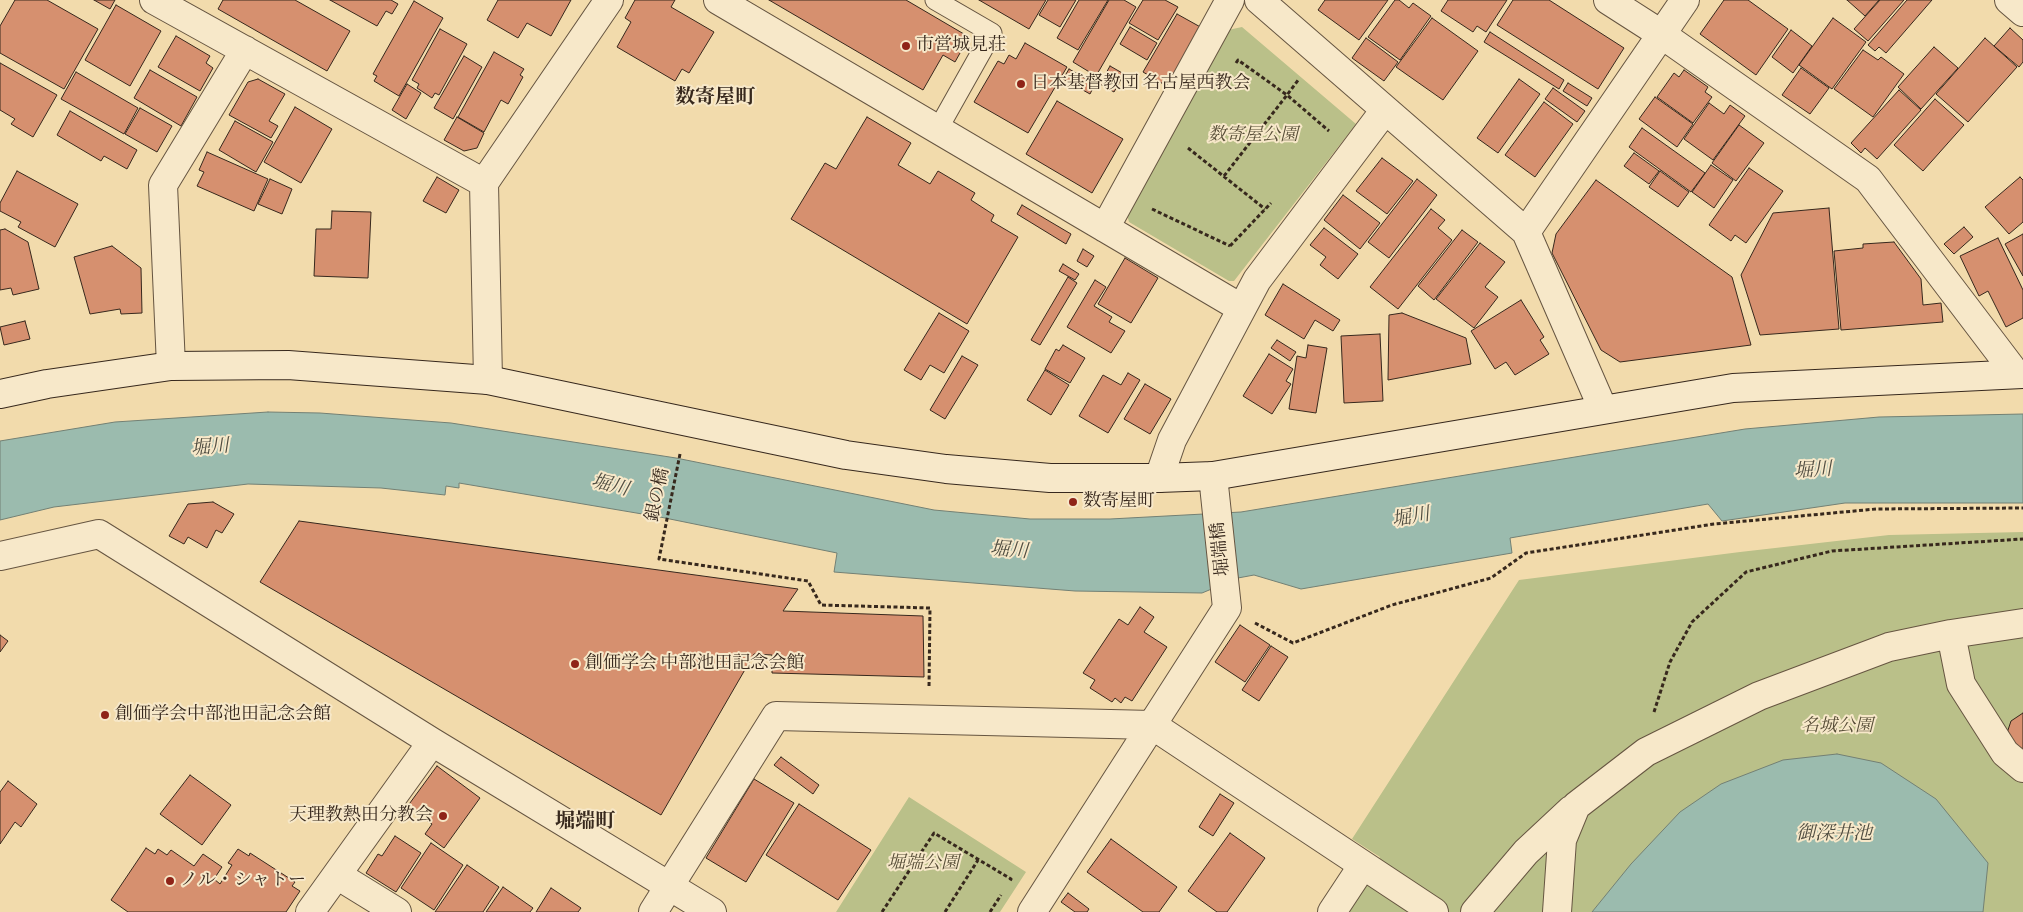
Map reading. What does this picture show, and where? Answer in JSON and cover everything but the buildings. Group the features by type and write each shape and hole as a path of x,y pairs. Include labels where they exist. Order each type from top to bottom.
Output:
{"street":[{"path":"154,0 484,183"},
{"path":"488,380 484,183 609,0"},
{"path":"718,0 1242,308"},
{"path":"1105,228 1230,0"},
{"path":"1259,0 1526,232 1603,409"},
{"path":"1608,0 1661,34 1868,179 2019,374"},
{"path":"1526,232 1685,0"},
{"path":"2009,0 2023,12"},
{"path":"171,366 163,185 245,50"},
{"path":"1159,478 1172,440 1256,280 1385,110"},
{"path":"0,394 47,384 171,366 288,365 488,380 846,455 946,469 1050,478 1159,478 1213,476 1733,388 2019,374"},
{"name":"堀端橋","path":"1213,476 1226,599"},
{"path":"0,556 99,534 432,742 712,912"},
{"path":"1032,912 1152,725 1226,599"},
{"path":"1475,912 1526,852 1576,806 1646,752 1759,696 1888,648 1951,634 2023,623"},
{"path":"1951,634 1961,684 2005,753 2023,768"},
{"path":"653,912 668,885 776,716 929,718 1152,725 1434,912"},
{"path":"310,912 432,742"},
{"path":"1557,912 1562,840 1576,806"},
{"path":"1332,912 1363,865"},
{"path":"337,875 397,912"}],"lane":[{"path":"935,0 992,33 938,129"}],"path":[{"path":"1224,176 1288,96 1318,52"},
{"path":"1232,68 1238,60 1288,96 1334,135"},
{"path":"1181,143 1265,209"},
{"path":"1149,208 1230,246 1277,196"},
{"name":"銀の橋","path":"680,453 659,559 808,582 821,605 930,608 929,718"},
{"path":"1226,599 1293,643 1392,604 1491,578 1526,552 1714,524 1876,509 2023,508"},
{"path":"1646,752 1656,704 1670,662 1692,622 1746,572 1832,551 2023,539"},
{"path":"882,912 934,833 1011,879 1007,886"},
{"path":"945,912 978,860"},
{"path":"990,912 1003,892"}],"green space":[{"name":"数寄屋公園","path":"1242,27 1356,124 1234,281 1229,281 1129,222 1126,211 1228,30"},
{"name":"名城公園","path":"2023,532 2023,912 1345,912 1380,857 1352,839 1519,580 1889,535"},
{"name":"堀端公園","path":"909,797 1026,872 1000,912 836,912"}],"water":[{"name":"堀川","path":"268,412 320,413 451,423 676,458 934,510 1030,519 1110,519 1241,512 1745,429 1879,417 2023,414 2023,503 1845,503 1722,521 1708,504 1510,538 1512,553 1301,589 1254,575 1238,578 1202,593 1075,591 834,572 837,553 660,517 459,483 459,488 446,486 445,495 381,488 248,484 54,507 0,520 0,441 115,422"},
{"name":"御深井池","path":"1837,754 1881,763 1936,799 1988,863 1983,912 1592,912 1631,864 1680,812 1721,784 1783,760"}],"place":[{"name":"市営城見荘","path":"906,46"},
{"name":"日本基督教団 名古屋西教会","path":"1021,84"},
{"name":"数寄屋町","path":"1073,502"},
{"name":"創価学会 中部池田記念会館","path":"575,664"},
{"name":"創価学会中部池田記念会館","path":"105,715"},
{"name":"天理教熱田分教会","path":"443,816"},
{"name":"ノル・シャトー","path":"170,881"}],"district":[{"name":"数寄屋町","path":"715,98"},
{"name":"堀端町","path":"585,822"}]}
